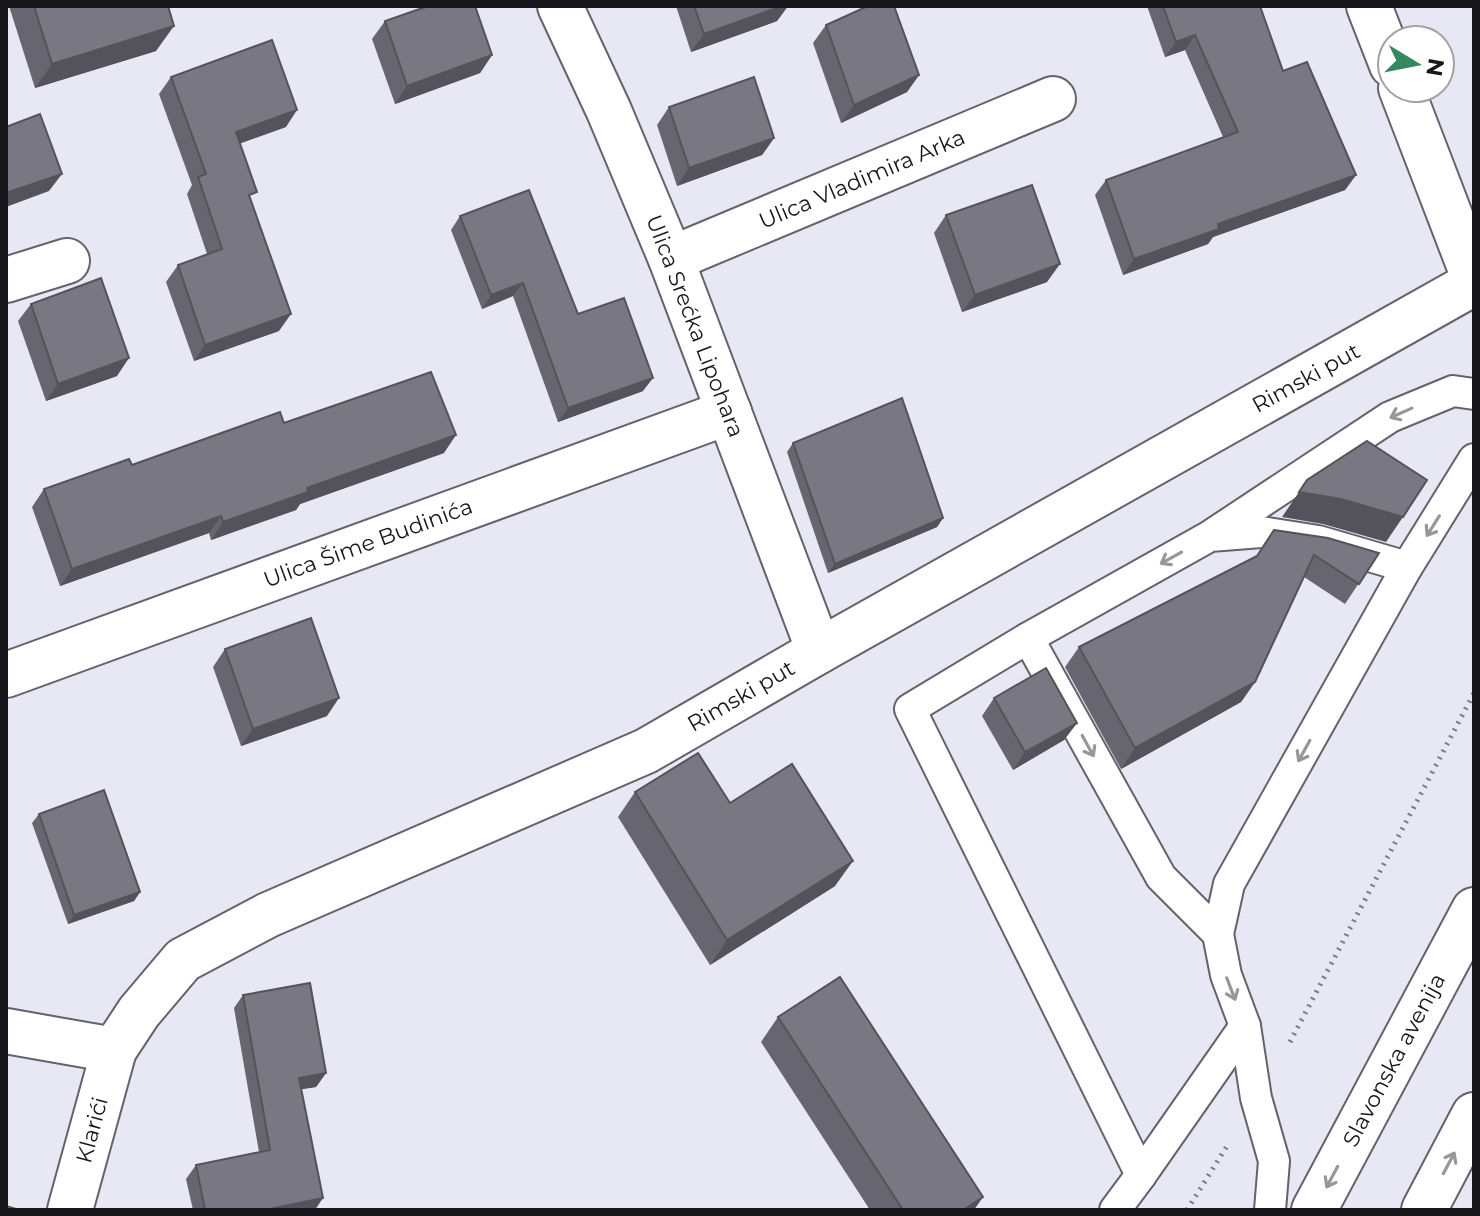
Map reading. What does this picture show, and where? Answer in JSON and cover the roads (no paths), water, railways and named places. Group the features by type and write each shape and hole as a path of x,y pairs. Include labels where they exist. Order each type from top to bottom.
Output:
{"street":[{"name":"Ulica Srećka Lipohara","path":"560,6 609,111 671,259 819,651"},
{"name":"Ulica Vladimira Arka","path":"671,259 1053,99"},
{"path":"1407,104 1474,280"},
{"path":"6,280 67,261"},
{"name":"Rimski put","path":"114,1050 139,1012 183,960 268,915 646,751 1474,280"},
{"name":"Ulica Šime Budinića","path":"6,675 729,412"},
{"name":"Slavonska avenija","path":"1314,1210 1474,910"},
{"path":"6,1031 114,1050"},
{"name":"Klarići","path":"70,1210 114,1050"},
{"path":"1424,1210 1474,1115"}],"lane":[{"path":"1141,1175 910,709 1028,638 1210,536 1390,417 1453,391 1474,394"},
{"path":"1270,1210 1274,1161 1256,1098 1245,1026 1226,975 1218,934 1229,884 1407,567 1474,459"},
{"path":"1210,536 1261,532 1304,538 1407,567"},
{"path":"1028,638 1161,877 1218,934"},
{"path":"1115,1210 1245,1026"}]}
